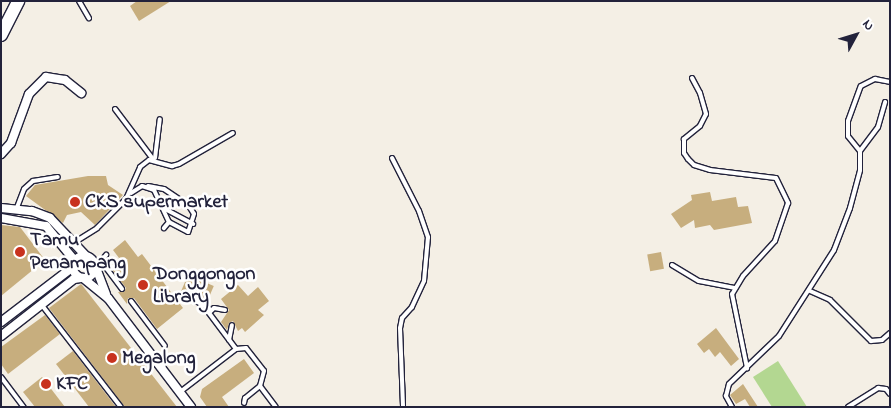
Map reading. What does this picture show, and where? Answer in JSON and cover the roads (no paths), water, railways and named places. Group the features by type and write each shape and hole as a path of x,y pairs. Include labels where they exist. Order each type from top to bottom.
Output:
{"main road":[{"path":"1,34 18,1"}],"street":[{"path":"1,154 12,142 29,94 46,77 65,80 81,93"},
{"path":"1,206 16,207 50,218 75,242 86,256 98,264 108,298"},
{"path":"1,218 46,226 82,278 108,298 191,407"},
{"path":"74,264 75,242"},
{"path":"1,322 86,256"},
{"path":"1,336 74,279 91,276 98,264"}],"lane":[{"path":"79,1 89,18"},
{"path":"692,78 706,114 700,126 684,139 684,152 688,159 694,165 710,170 776,178 783,187 788,203 775,241 734,288 732,304 741,331 747,368"},
{"path":"860,151 848,136 848,121 861,86 875,79 890,82"},
{"path":"732,407 727,389 779,336 810,291 834,250 850,208 860,170 860,151 878,127 885,102"},
{"path":"115,109 154,159 162,164 179,164 233,133"},
{"path":"154,159 160,119"},
{"path":"392,158 419,211 428,237 424,281 412,306 402,318 400,328 403,407"},
{"path":"75,242 97,228 130,192 140,167 154,159"},
{"path":"16,207 24,189 33,181 58,177"},
{"path":"130,192 148,186 164,189 189,206 194,214 191,231 185,232 169,222 165,209 148,186"},
{"path":"165,209 193,224"},
{"path":"164,228 169,222"},
{"path":"106,255 98,264 122,289"},
{"path":"672,265 699,282 734,288"},
{"path":"810,291 830,300 871,341 882,340 890,333"},
{"path":"131,301 165,346"},
{"path":"196,301 211,310 225,310"},
{"path":"41,304 121,407"},
{"path":"211,310 212,319 236,349"},
{"path":"229,340 232,325"},
{"path":"180,392 236,349 246,348 264,368 260,386 245,398 244,403"},
{"path":"1,377 24,407"},
{"path":"260,386 276,407"},
{"path":"848,407 878,388 886,389 890,394"}],"place":[{"name":"CKS supermarket","path":"75,202"},
{"name":"Tamu Penampang","path":"20,252"},
{"name":"Donggongon Library","path":"143,285"},
{"name":"Megalong","path":"112,358"},
{"name":"KFC","path":"46,384"}]}
